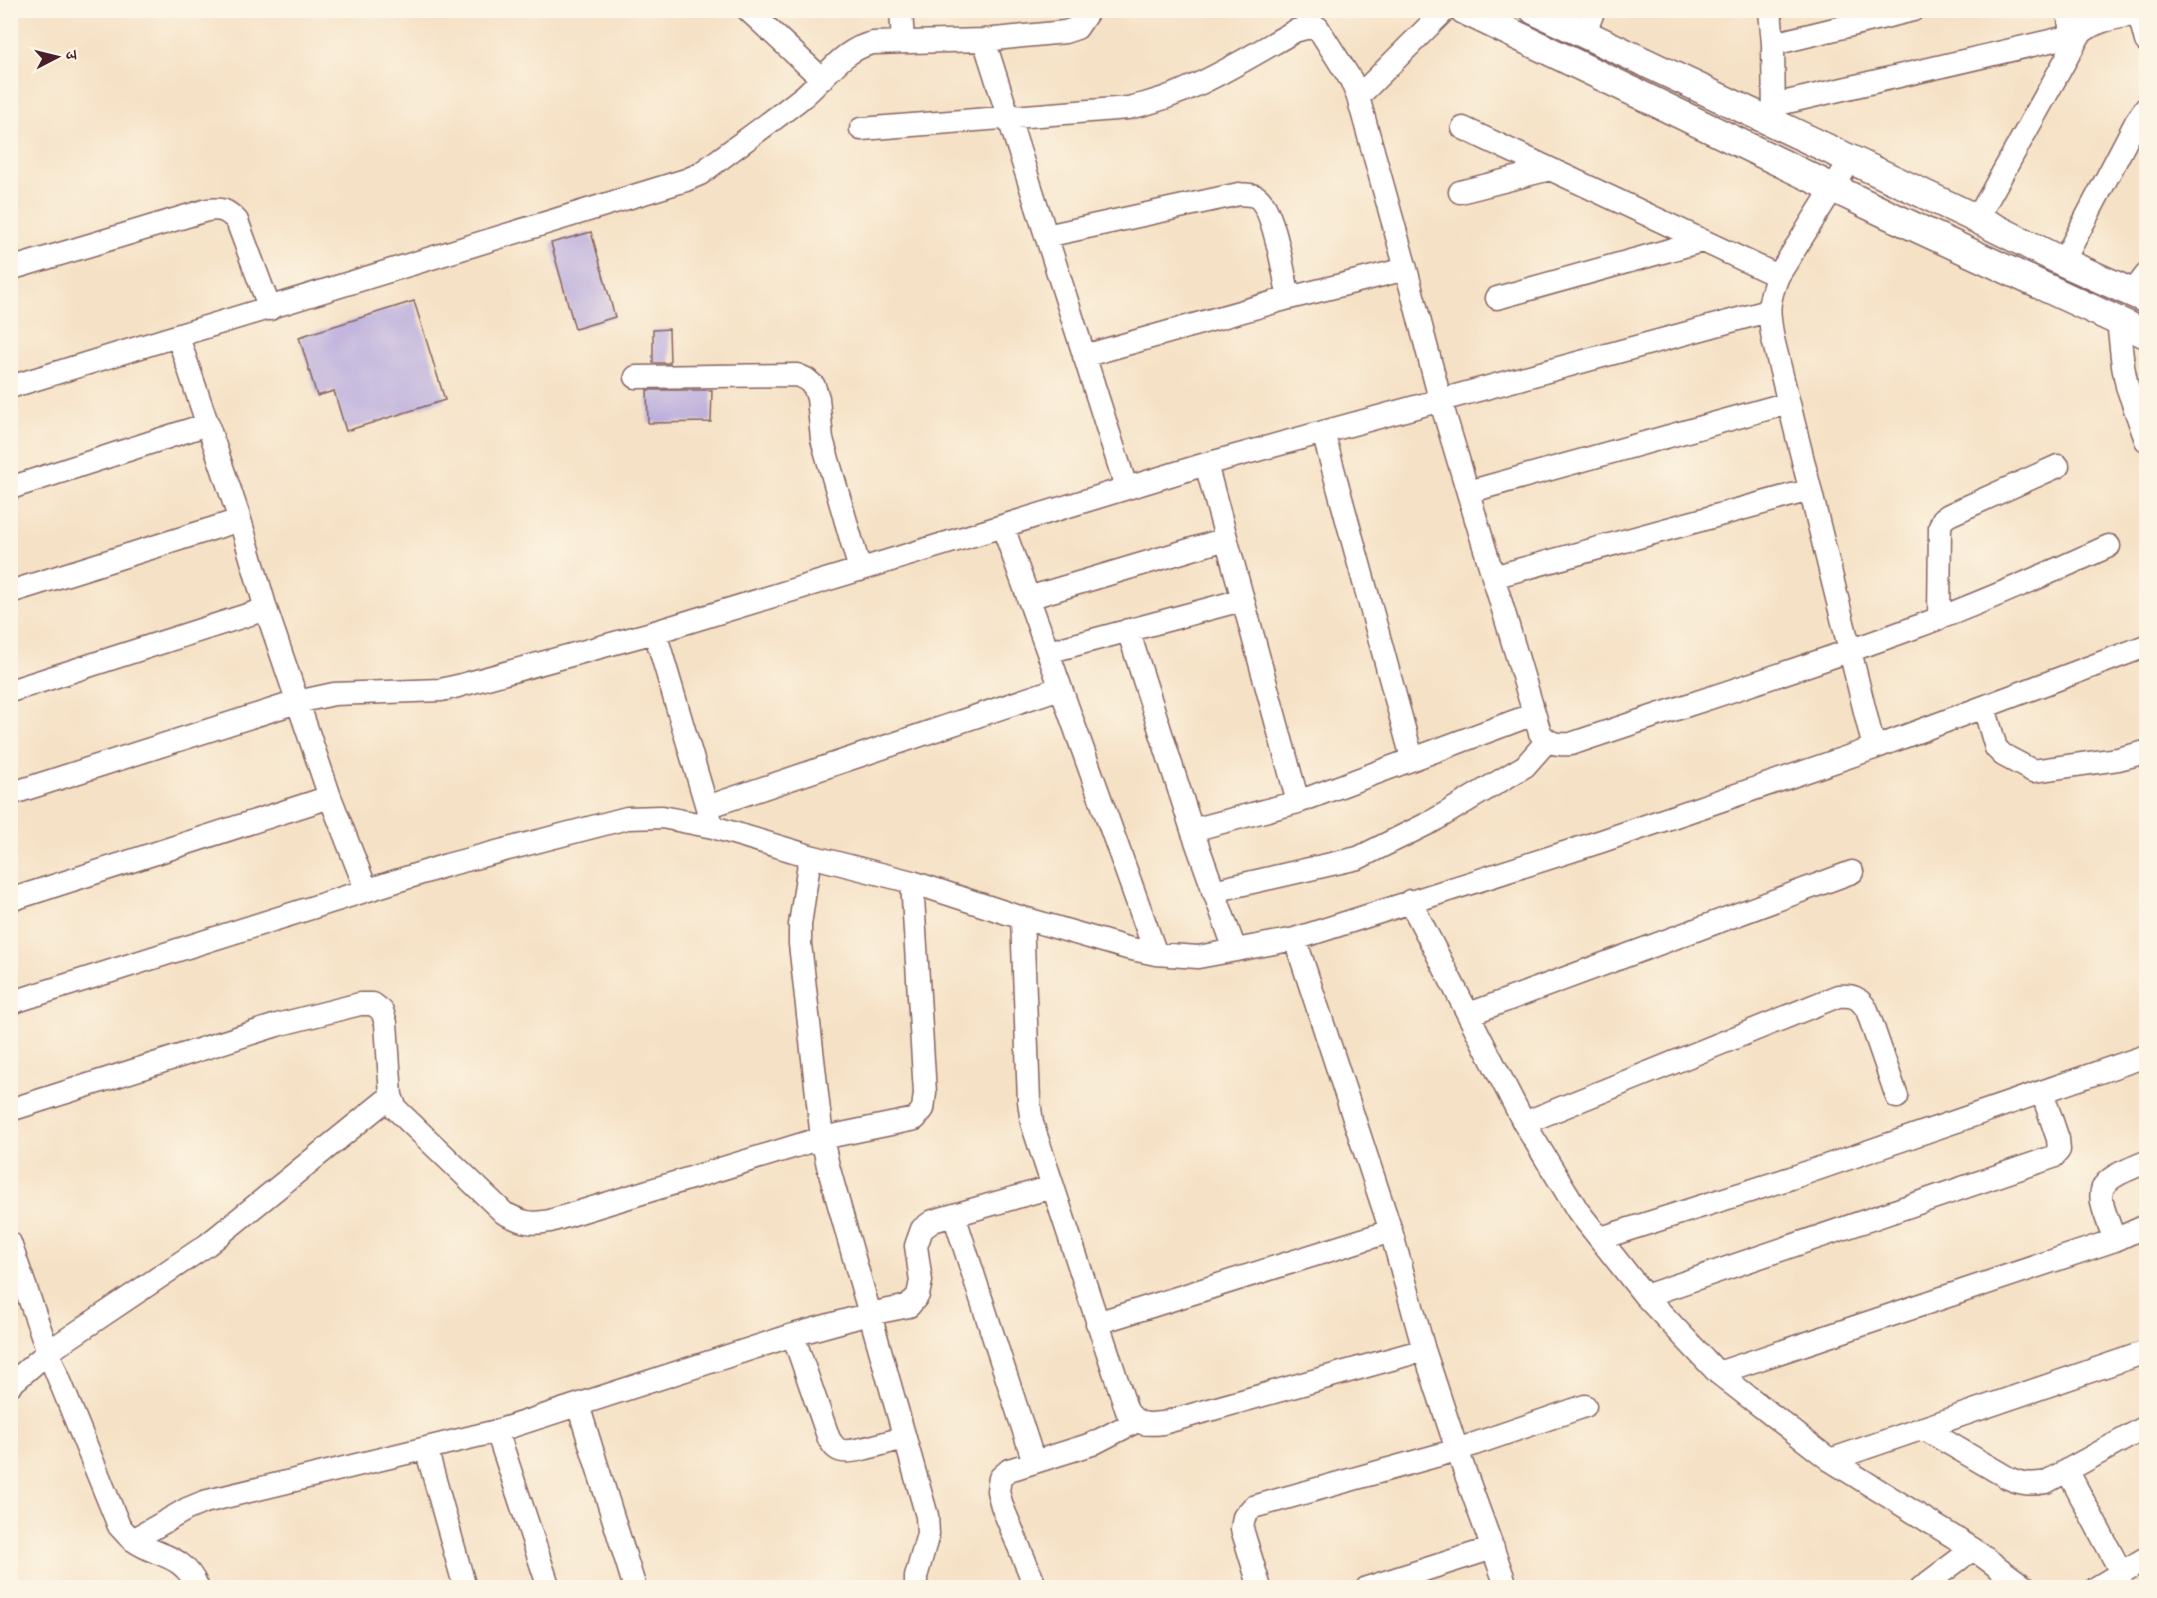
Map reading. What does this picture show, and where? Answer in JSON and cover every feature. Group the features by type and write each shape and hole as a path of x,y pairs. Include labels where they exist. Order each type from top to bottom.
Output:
{"main road":[{"path":"1464,10 1833,188 2146,334"},
{"path":"1534,10 1589,22 1774,114 1851,159 2063,262 2142,289"}],"street":[{"path":"748,10 822,79"},
{"path":"901,10 903,42"},
{"path":"10,387 686,180 700,174 805,95 849,52 860,46 873,43 984,40 1065,32 1077,28 1089,10"},
{"path":"1358,97 1445,10"},
{"path":"1770,10 1774,114 2075,35 2089,25 2138,12 2146,40"},
{"path":"1773,44 1913,10"},
{"path":"1977,219 2075,35 2068,10"},
{"path":"861,129 1144,105 1181,93 1295,31 1318,28 1325,36 1358,97 1440,399 1534,714 1540,733 1547,741 1558,745 1571,744 1850,651 1939,618 2109,546"},
{"path":"984,40 1126,487"},
{"path":"2063,262 2136,122 2146,108"},
{"path":"1463,128 1778,276"},
{"path":"1851,159 1778,276 1768,311 1788,403 1874,748"},
{"path":"1460,192 1550,169"},
{"path":"1046,236 1239,194 1255,196 1265,205 1271,221 1289,298"},
{"path":"10,269 220,208 230,213 237,221 270,309"},
{"path":"1497,298 1702,241"},
{"path":"1084,356 1289,298 1406,269"},
{"path":"10,794 297,702 334,694 441,690 655,632 1003,527 1126,487 1440,399 1768,311"},
{"path":"2118,321 2122,366 2146,440"},
{"path":"178,337 240,520 297,702 330,797 366,889"},
{"path":"636,377 797,375 806,379 814,386 818,398 822,440 860,570"},
{"path":"1468,492 1788,403"},
{"path":"10,489 208,424"},
{"path":"1323,432 1412,758"},
{"path":"1206,464 1298,802"},
{"path":"1939,618 1940,527 1943,519 2058,466"},
{"path":"1493,577 1810,490"},
{"path":"10,592 240,520"},
{"path":"1003,527 1156,954"},
{"path":"1028,598 1226,539"},
{"path":"1048,652 1242,600"},
{"path":"10,691 266,609"},
{"path":"1128,630 1192,830 1234,951"},
{"path":"655,632 710,817"},
{"path":"710,817 810,856 912,882 1022,918 1127,948 1156,954 1198,957 1295,939 1602,841 1874,748 2146,646"},
{"path":"10,1003 447,865 627,818 710,817 1060,687"},
{"path":"1984,707 1996,748 2003,755 2033,771 2118,759 2146,752"},
{"path":"1192,830 1298,802 1534,714"},
{"path":"1213,891 1358,858 1433,822 1525,766 1547,741"},
{"path":"10,900 330,797"},
{"path":"810,856 800,925 800,944 822,1138 869,1314 927,1516 928,1534 916,1577 916,1587"},
{"path":"1469,1014 1852,872"},
{"path":"10,1110 277,1025 360,1004 373,1004 382,1011 384,1017 392,1096 396,1109 504,1213 519,1221 534,1224 550,1221 822,1138 915,1119 923,1109 925,1093 912,882"},
{"path":"1410,901 1524,1123 1578,1211 1646,1296 1718,1373 1830,1460 1973,1549 2026,1587"},
{"path":"1022,918 1029,1101 1036,1139 1127,1411 1135,1422"},
{"path":"1295,939 1391,1231 1424,1350 1506,1587"},
{"path":"1524,1123 1838,996 1852,995 1861,1000 1867,1010 1897,1097"},
{"path":"1601,1238 1791,1178 2146,1056"},
{"path":"1646,1296 2053,1157 2058,1150 2058,1139 2042,1092"},
{"path":"10,1385 48,1352 207,1245 392,1096"},
{"path":"2115,1239 2101,1205 2101,1192 2105,1183 2115,1175 2146,1162"},
{"path":"133,1540 204,1502 498,1431 793,1335 869,1314 909,1306 918,1295 921,1281 916,1246 922,1229 933,1221 1052,1187"},
{"path":"954,1215 1034,1462"},
{"path":"1718,1373 2115,1239 2146,1226"},
{"path":"1097,1323 1391,1231"},
{"path":"10,1243 48,1352 119,1526 133,1540 177,1560 191,1573 198,1587"},
{"path":"793,1335 834,1448 842,1451 852,1450 904,1438"},
{"path":"1036,1587 998,1491 1000,1478 1009,1470 1092,1444 1135,1422 1148,1425 1163,1423 1424,1350"},
{"path":"1830,1460 2146,1352"},
{"path":"578,1405 635,1587"},
{"path":"1260,1587 1242,1529 1244,1517 1253,1507 1457,1450 1585,1406"},
{"path":"1923,1428 2021,1484 2034,1484 2046,1482 2146,1427"},
{"path":"498,1431 549,1587"},
{"path":"426,1448 465,1587"},
{"path":"2067,1470 2121,1572"},
{"path":"1367,1587 1492,1548"},
{"path":"1921,1587 1973,1549"},
{"path":"2096,1587 2146,1558"}],"building":[{"path":"591,232 615,317 575,329 551,243"},
{"path":"414,301 445,400 346,431 334,391 317,396 299,337"},
{"path":"669,329 670,363 653,363 653,330"},
{"path":"647,390 712,390 711,422 648,423"}]}
